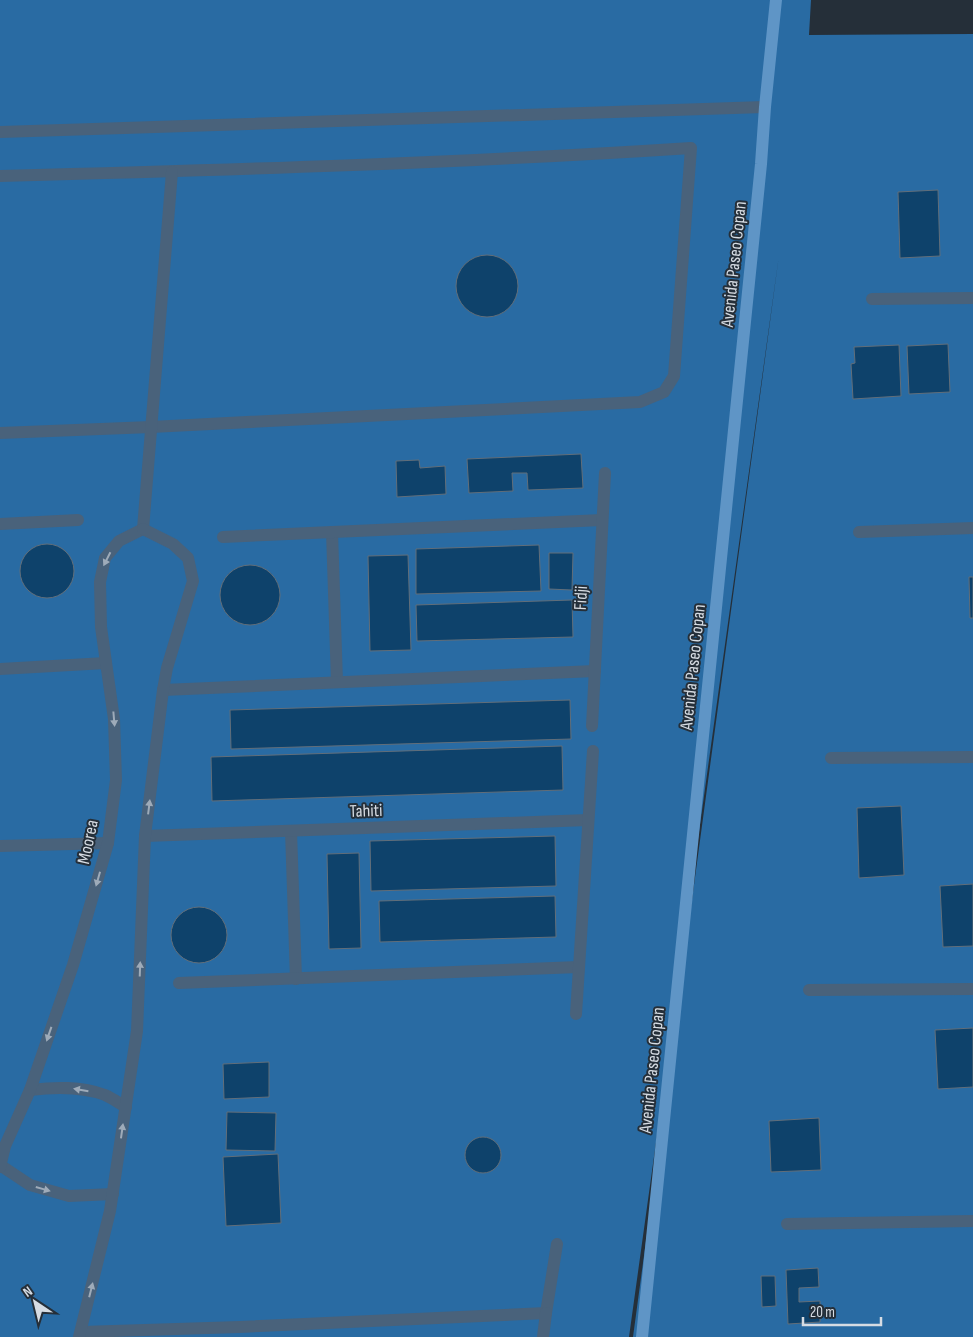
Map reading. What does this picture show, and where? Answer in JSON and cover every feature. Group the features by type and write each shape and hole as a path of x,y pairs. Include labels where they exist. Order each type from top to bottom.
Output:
{"main road":[{"name":"Avenida Paseo Copan","path":"642,1337 776,0"}],"street":[{"path":"0,132 765,107"},
{"path":"0,176 172,172 598,154 691,148 674,376 664,392 640,402 0,433"},
{"path":"172,172 143,529 173,544 188,558 193,581 167,668 163,690 145,836 137,1030 110,1211 80,1334 240,1332 546,1313"},
{"path":"872,299 973,298"},
{"name":"Fidji","path":"592,726 605,473"},
{"path":"0,524 78,520"},
{"path":"223,537 602,520"},
{"path":"859,532 973,528"},
{"name":"Moorea","path":"0,1166 5,1146 30,1090 73,965 108,843 116,780 114,719 101,627 100,582 105,558 119,541 143,529"},
{"path":"332,532 337,682"},
{"path":"0,669 106,662"},
{"path":"163,690 595,671"},
{"path":"576,1014 593,751"},
{"path":"831,758 973,757"},
{"name":"Tahiti","path":"145,836 588,820"},
{"path":"291,831 296,979"},
{"path":"0,846 108,843"},
{"path":"178,983 579,967"},
{"path":"809,990 973,989"},
{"path":"30,1090 55,1087 79,1089 104,1095 126,1106"},
{"path":"0,1166 30,1185 69,1196 113,1194"},
{"path":"787,1224 973,1221"},
{"path":"543,1337 557,1244"}],"shaded area":[{"path":"0,0 811,0 809,35 973,34 973,1337 633,1337 779,255 629,1337 0,1337"}],"building":[{"path":"938,190 940,256 900,258 898,192"},
{"path":"487,255 499,258 509,264 515,274 518,286 515,298 509,308 499,314 487,317 475,314 465,308 459,298 456,286 459,274 465,264 475,258"},
{"path":"948,344 950,392 909,394 907,346"},
{"path":"899,345 901,396 853,399 851,364 855,363 854,347"},
{"path":"581,454 583,488 528,490 527,473 512,473 513,491 469,493 467,459"},
{"path":"419,460 420,468 445,466 446,494 397,497 396,461"},
{"path":"42,544 52,544 62,548 70,556 74,571 70,586 62,594 52,598 42,598 32,594 24,586 20,576 20,566 24,556 32,548"},
{"path":"539,545 541,591 416,594 416,549"},
{"path":"549,553 573,553 572,590 549,589"},
{"path":"408,555 411,650 370,651 368,556"},
{"path":"244,565 256,565 267,570 275,578 280,589 278,607 267,620 256,625 244,625 233,620 225,612 220,601 220,589 225,578 233,570"},
{"path":"969,577 973,577 973,618 970,618"},
{"path":"572,600 573,637 417,641 416,605"},
{"path":"570,700 571,739 231,749 230,710"},
{"path":"562,746 563,790 212,801 211,757"},
{"path":"901,806 904,875 859,878 857,808"},
{"path":"555,836 556,886 371,891 370,841"},
{"path":"359,853 361,948 329,949 327,854"},
{"path":"973,884 973,946 943,947 940,886"},
{"path":"555,896 556,937 380,942 379,901"},
{"path":"199,907 214,912 222,920 227,935 222,950 214,958 199,963 184,958 176,950 171,935 176,920 184,912"},
{"path":"973,1028 973,1087 938,1089 935,1030"},
{"path":"269,1062 269,1097 224,1099 223,1064"},
{"path":"227,1112 276,1113 275,1151 226,1150"},
{"path":"819,1118 821,1170 771,1172 769,1121"},
{"path":"483,1137 496,1142 501,1155 496,1168 483,1173 470,1168 465,1155 470,1142"},
{"path":"278,1154 281,1223 226,1226 223,1157"},
{"path":"818,1268 819,1287 799,1288 799,1302 820,1301 820,1322 788,1324 786,1270"},
{"path":"761,1276 775,1276 776,1306 762,1307"}]}
